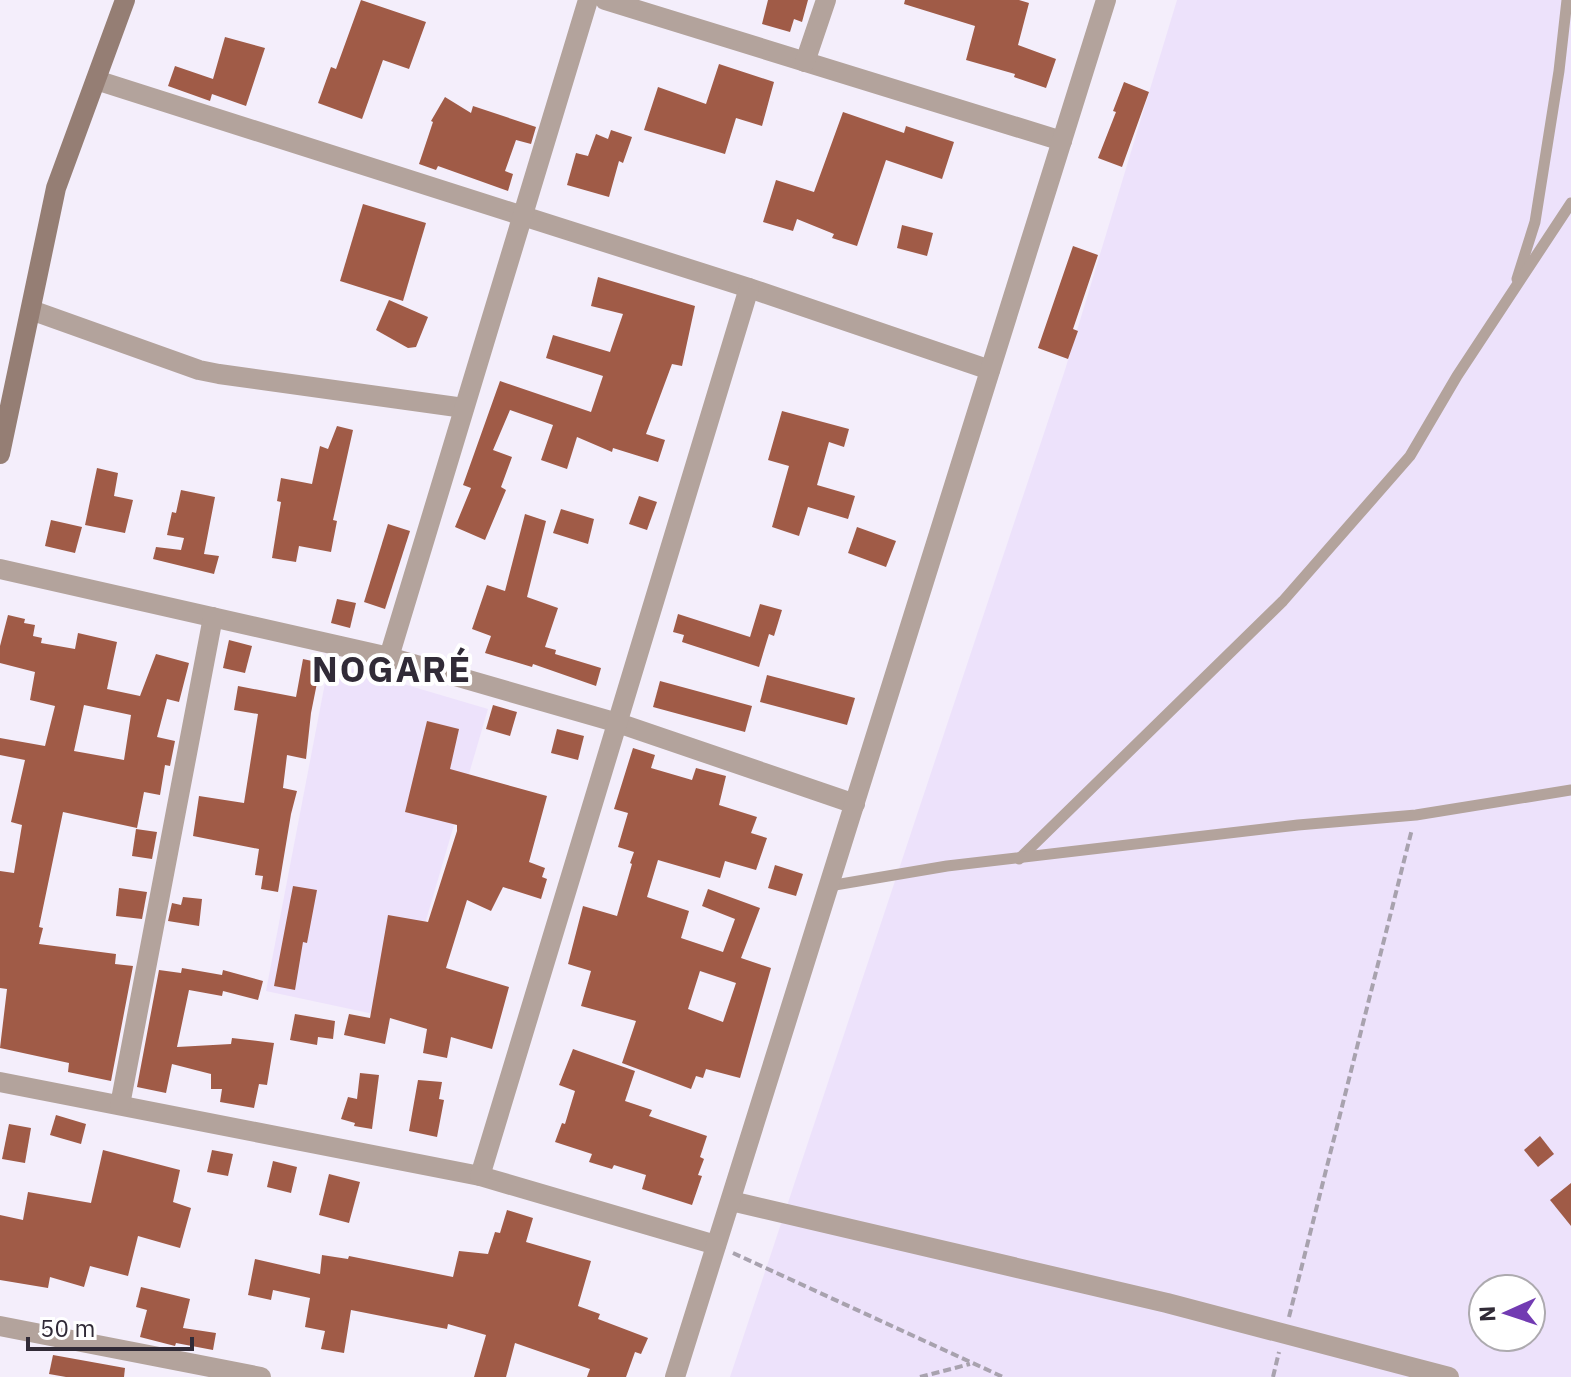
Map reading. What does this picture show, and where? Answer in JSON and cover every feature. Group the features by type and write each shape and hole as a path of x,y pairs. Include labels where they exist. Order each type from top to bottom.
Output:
{"street":[{"path":"0,454 56,188 125,0"},
{"path":"389,657 588,0"},
{"path":"605,0 1062,141"},
{"path":"805,62 826,0"},
{"path":"675,1377 1106,0"},
{"path":"96,80 749,288 990,370"},
{"path":"480,1176 749,288"},
{"path":"31,310 209,372 464,408"},
{"path":"0,569 389,657 618,723 855,804"},
{"path":"120,1105 213,617"},
{"path":"0,1082 480,1176 716,1245"},
{"path":"731,1201 1167,1303 1449,1377"},
{"path":"0,1326 222,1373 261,1377"}],"lane":[{"path":"1514,291 1535,222 1567,0"},
{"path":"1019,859 1283,601 1410,456 1457,376 1571,203"},
{"path":"829,886 947,866 1298,825 1416,815 1571,790"}],"path":[{"path":"1273,1377 1416,815"},
{"path":"716,1245 1003,1377"},
{"path":"920,1377 972,1364"}],"shaded area":[{"path":"1177,0 1571,0 1571,1377 730,1377 1065,370"},
{"path":"329,662 488,709 397,1019 266,991"}],"building":[{"path":"361,0 426,22 409,69 383,60 362,119 318,103 331,67 336,69"},
{"path":"768,0 808,0 802,22 794,19 790,32 762,24"},
{"path":"905,0 1019,0 1029,3 1018,45 1056,59 1046,88 1014,77 1015,74 966,60 975,26 904,4"},
{"path":"225,37 265,48 246,106 212,94 210,101 168,86 175,66 213,79"},
{"path":"719,64 774,82 762,126 736,118 725,154 644,130 658,87 706,104"},
{"path":"1124,82 1149,92 1122,167 1098,158"},
{"path":"445,97 471,113 473,106 536,127 531,144 516,140 505,171 513,174 508,191 438,166 436,170 419,164 431,121"},
{"path":"843,112 904,133 906,126 954,142 942,179 886,160 857,246 832,238 834,234 797,219 793,231 763,222 776,180 814,192"},
{"path":"611,130 632,137 623,163 619,161 609,197 567,185 576,153 588,156 596,134 608,139"},
{"path":"363,204 426,223 403,301 340,281"},
{"path":"902,225 933,233 927,256 897,248"},
{"path":"1073,246 1098,255 1073,329 1078,331 1068,359 1038,348"},
{"path":"598,277 695,306 682,366 672,364 646,434 665,440 658,462 613,448 612,452 577,437 567,469 541,460 553,425 510,410 493,450 512,457 501,487 506,490 485,540 455,527 471,488 463,485 500,381 591,412 603,376 546,358 553,335 610,352 623,314 591,306"},
{"path":"389,300 428,317 416,347 408,348 376,330"},
{"path":"782,411 849,429 844,447 829,442 817,485 855,496 848,519 808,507 799,536 772,527 789,466 768,460"},
{"path":"337,426 353,430 333,520 337,521 331,552 299,546 296,562 272,558 281,502 277,501 281,478 312,484 320,446 328,449"},
{"path":"97,468 118,473 114,496 133,500 125,533 85,525"},
{"path":"181,490 215,497 204,554 219,556 214,574 153,559 156,547 181,550 184,538 167,535"},
{"path":"639,496 657,502 647,530 629,524"},
{"path":"561,509 594,519 588,544 553,533"},
{"path":"525,514 546,521 527,597 558,608 545,647 556,650 555,654 601,668 596,686 533,664 532,667 485,653 491,636 472,629 487,585 505,591"},
{"path":"51,520 82,527 75,553 45,546"},
{"path":"388,524 410,531 385,609 364,602"},
{"path":"857,527 896,541 886,567 848,553"},
{"path":"337,599 356,603 350,628 331,623"},
{"path":"760,604 782,610 774,636 769,634 759,667 682,642 684,635 673,632 678,614 750,637"},
{"path":"8,615 35,625 33,636 42,638 41,643 75,649 78,633 117,642 107,689 140,696 156,654 189,663 179,702 167,699 157,737 175,741 170,766 165,765 160,795 144,792 137,828 63,812 39,927 43,928 39,944 116,954 115,964 133,966 111,1081 68,1072 69,1063 0,1048 7,989 0,988 0,871 14,873 22,825 11,822 25,760 0,755 0,738 45,746 55,706 30,700 35,672 0,663 0,646","holes":["84,705 131,715 124,760 74,751"]},
{"path":"229,640 252,646 245,673 223,668"},
{"path":"303,659 321,663 306,759 287,755 283,788 297,791 278,892 261,889 263,876 255,875 259,849 193,836 199,796 244,803 258,714 234,710 238,686 296,697"},
{"path":"767,675 855,698 847,725 760,702"},
{"path":"660,681 752,706 745,732 653,707"},
{"path":"493,705 517,712 510,736 486,729"},
{"path":"427,721 459,729 450,769 547,796 529,862 545,868 542,877 547,879 541,899 503,887 491,911 467,900 446,968 509,987 492,1049 451,1037 447,1058 423,1053 427,1029 390,1018 385,1044 344,1035 349,1014 370,1018 388,915 428,922 457,831 457,825 405,812"},
{"path":"557,729 584,736 578,760 551,753"},
{"path":"633,748 655,755 651,768 692,780 696,768 726,776 719,805 757,817 751,833 767,838 756,870 725,861 720,878 658,860 647,897 689,911 681,938 723,952 735,919 702,906 708,889 760,908 741,958 771,968 740,1078 706,1069 703,1078 696,1076 691,1089 622,1063 636,1021 581,1006 591,971 568,964 583,906 617,916 632,864 634,852 618,847 628,813 614,809","holes":["700,971 736,983 723,1022 688,1009"]},
{"path":"136,829 157,832 152,859 132,856"},
{"path":"775,865 803,874 796,896 768,888"},
{"path":"293,886 317,890 307,943 303,942 295,990 274,986"},
{"path":"119,888 147,892 142,919 116,916"},
{"path":"183,897 202,899 199,926 168,921 172,903 181,905"},
{"path":"182,968 222,975 223,970 263,981 258,1000 223,991 222,996 189,990 177,1047 231,1044 232,1038 274,1043 267,1085 259,1084 254,1108 220,1102 222,1089 211,1089 211,1074 172,1064 166,1093 137,1087 159,970 181,973"},
{"path":"295,1014 335,1021 333,1039 318,1037 317,1045 290,1040"},
{"path":"573,1049 635,1071 625,1101 652,1110 649,1116 707,1136 700,1157 704,1159 698,1175 702,1176 692,1205 642,1189 646,1175 614,1165 612,1169 589,1162 592,1154 555,1142 562,1123 565,1124 575,1091 559,1085"},
{"path":"360,1073 379,1075 372,1129 354,1126 355,1123 341,1119 348,1097 357,1099"},
{"path":"418,1080 442,1082 439,1099 444,1100 437,1137 409,1131"},
{"path":"56,1115 86,1124 81,1144 50,1135"},
{"path":"9,1124 31,1128 25,1163 2,1159"},
{"path":"1540,1136 1554,1154 1538,1167 1524,1150"},
{"path":"103,1150 180,1170 173,1202 191,1208 180,1248 138,1236 128,1276 90,1266 84,1287 50,1277 48,1288 0,1280 0,1215 23,1220 28,1192 91,1203"},
{"path":"212,1150 233,1154 228,1176 207,1172"},
{"path":"273,1161 297,1167 291,1193 267,1187"},
{"path":"329,1174 360,1182 349,1223 319,1215"},
{"path":"1571,1183 1571,1226 1550,1200"},
{"path":"507,1210 533,1218 526,1242 591,1261 578,1306 600,1314 598,1319 648,1338 641,1354 635,1352 626,1377 587,1377 590,1369 515,1343 506,1377 474,1377 486,1335 448,1324 447,1329 351,1310 344,1353 321,1349 325,1331 305,1327 310,1298 273,1290 271,1300 248,1295 255,1259 320,1274 322,1255 348,1259 349,1256 453,1277 459,1251 488,1254 495,1232 500,1233"},
{"path":"141,1287 190,1299 183,1328 216,1333 213,1350 176,1343 175,1346 140,1337 147,1310 136,1307"},
{"path":"53,1355 125,1368 124,1377 49,1374"}],"district":[{"name":"NOGARÉ","path":"392,669"}]}
